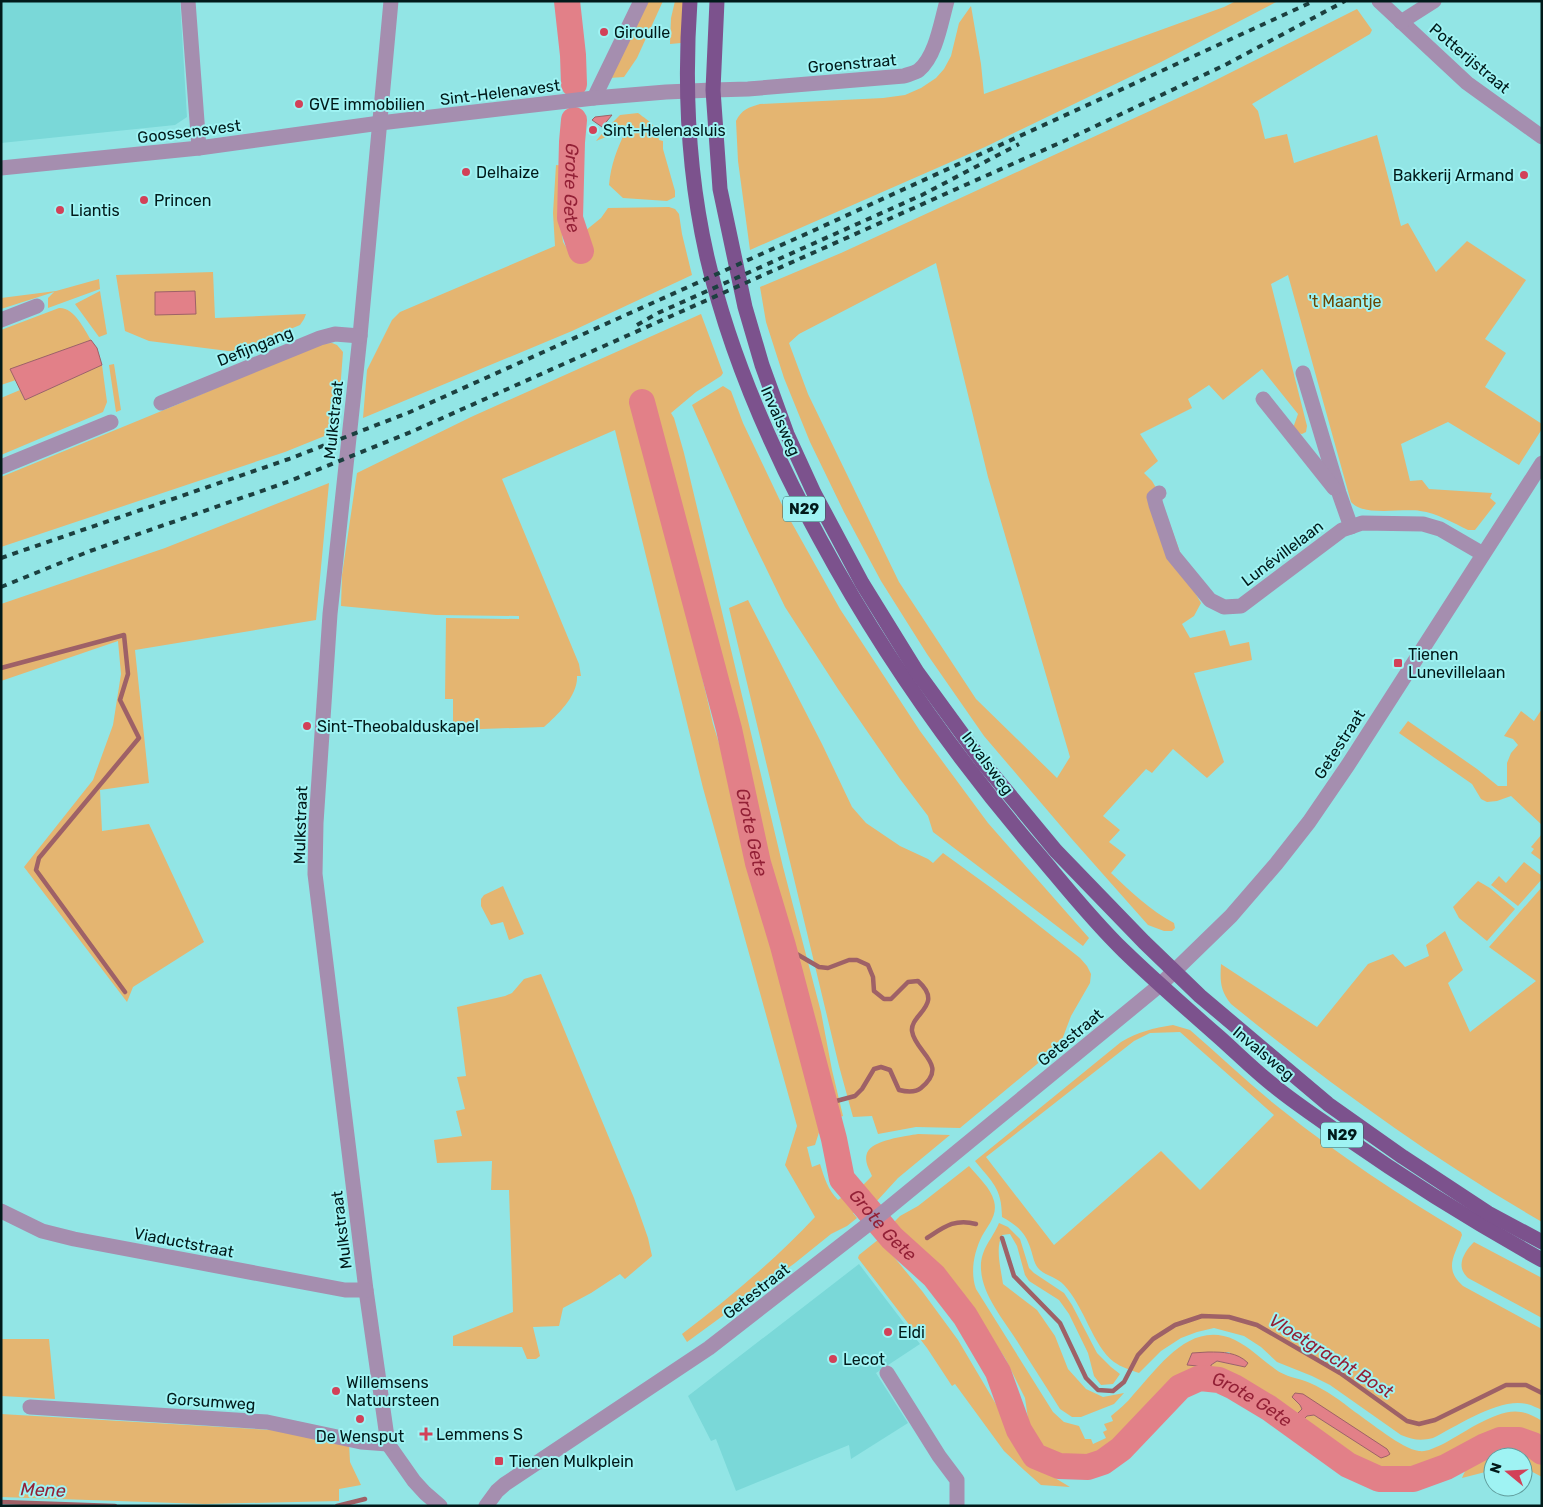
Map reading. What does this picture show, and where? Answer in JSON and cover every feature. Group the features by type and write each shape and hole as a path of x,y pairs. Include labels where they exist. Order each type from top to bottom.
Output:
{"main road":[{"name":"N29","path":"686,91 690,1"},
{"name":"N29","path":"713,90 717,1"},
{"name":"Invalsweg","path":"713,90 720,189 745,307 762,365 787,434 814,493 862,583 917,672 1015,804 1056,851 1173,971 1328,1104 1473,1203 1542,1242"},
{"name":"Invalsweg","path":"686,91 696,201 707,256 742,376 768,438 849,592 903,678 974,775 1022,835 1122,950 1273,1086 1396,1172 1478,1225 1542,1260"}],"street":[{"path":"188,1 199,148"},
{"name":"Mulkstraat","path":"391,1 360,336 330,614 316,822 315,874 366,1290 388,1444 414,1481 435,1505"},
{"path":"594,98 641,1"},
{"name":"Groenstraat","path":"713,90 743,90 904,76 918,70 927,60 934,47 947,1"},
{"name":"Potterijstraat","path":"1379,1 1467,83 1542,136"},
{"path":"1401,22 1434,1"},
{"name":"Sint-Helenavest","path":"380,123 594,98 713,90"},
{"name":"Goossensvest","path":"1,168 199,148 380,123"},
{"path":"1,320 37,306"},
{"name":"Defijngang","path":"163,402 320,338 335,334 360,336"},
{"path":"1303,373 1351,527"},
{"path":"1263,399 1339,493"},
{"path":"1,467 111,422"},
{"name":"Getestraat","path":"486,1506 505,1484 709,1348 867,1226 1160,985 1231,916 1309,822 1348,765 1542,463"},
{"name":"Lunévillelaan","path":"1159,493 1154,497 1173,555 1210,600 1224,607 1241,606 1342,530 1362,523 1423,524 1440,529 1483,554"},
{"name":"Viaductstraat","path":"1,1211 42,1231 74,1240 344,1290 366,1290"},
{"path":"887,1373 939,1456 957,1480 957,1506"},
{"name":"Gorsumweg","path":"30,1407 267,1422 361,1442 388,1444"}],"shaded area":[{"path":"1,1 180,1 187,117 175,125 1,143"},
{"path":"612,115 602,127 592,120 595,117"},
{"path":"195,291 196,314 155,315 155,292"},
{"path":"91,340 97,348 102,365 25,400 10,369"},
{"path":"859,1264 920,1344 876,1373 908,1423 851,1459 849,1445 736,1491 716,1439 711,1441 688,1396"},
{"path":"1208,1352 1234,1355 1248,1363 1245,1367 1217,1361 1211,1365 1211,1371 1196,1373 1199,1370 1198,1366 1187,1365 1192,1353"},
{"path":"1295,1393 1303,1394 1387,1449 1390,1454 1381,1458 1314,1415 1307,1416 1302,1421 1297,1414 1302,1409 1292,1397"}],"green space":[{"path":"646,1 663,1 637,58 624,77 609,78"},
{"path":"675,1 684,1 681,43 670,44 671,18"},
{"path":"1236,1 1278,1 1161,62 985,147 750,250 738,161 736,121 740,114 749,108 760,104 883,98 905,95 921,88 936,78 944,69 951,56 959,23 971,6 984,94"},
{"name":"'t Maantje","path":"1357,9 1372,30 1370,34 1252,104 1258,111 1265,139 1287,134 1294,163 1377,135 1401,226 1408,223 1436,272 1467,241 1526,280 1485,339 1506,353 1485,387 1542,424 1542,429 1519,465 1448,422 1401,444 1410,481 1422,480 1429,489 1492,493 1490,498 1496,503 1475,530 1468,530 1426,512 1412,510 1374,511 1357,507 1351,502 1288,275 1271,284 1307,426 1306,432 1298,433 1293,428 1298,414 1262,369 1223,400 1209,385 1188,399 1192,408 1140,434 1158,461 1144,473 1158,491 1194,591 1201,603 1194,616 1182,624 1190,638 1225,630 1230,646 1249,642 1252,660 1194,673 1224,762 1207,778 1173,749 1152,773 1146,769 1103,816 1120,830 1109,842 1126,855 1111,873 1133,894 1174,923 1175,928 1172,931 1164,931 1148,925 984,736 927,654 881,581 844,512 810,442 784,378 766,322 760,287 841,253 1202,87","holes":["936,263 988,477 1070,757 1057,778 976,699 899,582 808,394 789,343 799,334"]},
{"path":"638,113 652,124 657,131 659,140 663,141 663,149 675,191 675,197 667,201 623,198 609,185 615,157 626,130 620,127 616,133 596,141 620,115"},
{"path":"556,165 565,166 559,210 563,242 574,260 590,248 585,231 601,218 608,208 669,207 675,209 679,214 692,275 572,331 363,418 367,370 392,320 400,312 555,246 553,213"},
{"path":"213,272 215,318 306,314 304,319 300,325 264,340 249,349 236,352 149,341 125,331 116,275"},
{"path":"99,279 100,289 48,308 48,298 54,292 1,309 1,298 56,291"},
{"path":"100,291 107,334 99,337 75,304"},
{"path":"59,308 69,311 74,315 91,340 11,369 16,380 1,385 1,330"},
{"path":"701,314 723,373 671,413 684,453 783,867 821,1012 843,1116 834,1119 799,984 795,957 718,668 671,474 652,413 652,404 645,397 637,401 636,412 656,479 713,724 727,769 743,840 799,1055 821,1126 815,1145 807,1147 812,1167 820,1164 832,1192 838,1200 844,1196 857,1211 853,1213 857,1218 847,1226 831,1234 795,1263 687,1342 682,1334 717,1307 784,1249 815,1217 785,1165 797,1126 703,788 615,430 502,479 579,664 581,676 577,676 574,691 560,711 544,727 453,730 453,699 445,699 446,618 519,619 519,616 436,615 341,606 342,575 357,473 471,417"},
{"path":"332,343 337,345 343,352 337,431 285,452 1,547 1,477 318,344"},
{"path":"114,364 121,410 116,412 109,365"},
{"path":"102,365 107,402 103,412 1,455 1,398 20,390 25,400"},
{"path":"723,386 731,391 743,423 784,509 840,609 920,731 988,823 1089,938 1083,946 933,832 928,816 838,689 785,607 747,529 692,405"},
{"path":"329,483 316,620 135,650 149,783 100,790 102,831 149,824 204,942 133,987 127,1002 24,867 93,780 113,725 121,674 118,641 1,681 1,604 165,548"},
{"path":"748,600 852,807 866,823 900,846 933,863 943,853 994,890 1080,958 1091,974 1090,983 1071,1016 1060,1045 960,1128 916,1127 878,1134 872,1116 853,1117 839,1066 729,608"},
{"path":"1542,709 1542,825 1511,796 1487,802 1481,799 1472,784 1399,733 1408,721 1498,786 1507,786 1507,763 1511,753 1518,745 1513,739 1504,736 1521,711 1534,721"},
{"path":"1542,834 1542,861 1531,853 1534,849 1531,847"},
{"path":"1524,862 1542,876 1542,879 1518,906 1491,885 1499,876 1506,883"},
{"path":"1478,881 1490,888 1515,909 1487,941 1459,918 1453,907"},
{"path":"503,886 524,934 509,940 503,922 491,925 481,906 481,899 484,895"},
{"path":"1542,887 1542,1222 1460,1172 1382,1119 1231,1004 1223,990 1221,964 1317,1027 1368,964 1393,954 1405,967 1429,956 1426,945 1445,931 1463,970 1448,983 1470,1032 1536,981 1489,947"},
{"path":"541,974 634,1198 648,1238 652,1256 625,1279 620,1274 563,1308 559,1326 533,1327 540,1356 536,1359 527,1359 522,1347 453,1346 453,1336 513,1312 509,1190 491,1190 492,1161 437,1163 434,1140 462,1136 456,1111 465,1109 457,1077 466,1076 457,1007 505,996 512,993 524,979"},
{"path":"1173,1025 1190,1030 1270,1100 1347,1159 1461,1232 1462,1235 1452,1262 1453,1273 1457,1280 1463,1286 1542,1329 1542,1410 1527,1404 1504,1405 1466,1420 1433,1438 1417,1440 1401,1435 1330,1385 1277,1362 1261,1347 1244,1336 1214,1328 1197,1332 1181,1338 1161,1351 1139,1373 1114,1362 1107,1355 1094,1336 1071,1294 1061,1282 1038,1268 1024,1234 1002,1217 1002,1207 998,1192 991,1180 975,1161 1121,1042 1152,1029","holes":["1180,1032 1274,1115 1200,1190 1161,1151 1054,1245 986,1157 1134,1041 1150,1033"]},
{"path":"918,1134 950,1135 898,1178 876,1202 873,1198 869,1201 859,1189 872,1176 867,1165 867,1153 875,1145 890,1139"},
{"path":"969,1166 990,1191 995,1206 994,1215 982,1236 975,1255 973,1276 976,1289 1053,1412 1064,1422 1079,1426 1085,1439 1091,1439 1093,1444 1106,1438 1103,1432 1107,1430 1104,1424 1113,1421 1111,1416 1128,1401 1177,1349 1190,1341 1204,1336 1219,1335 1241,1343 1279,1372 1322,1389 1386,1434 1412,1449 1419,1451 1430,1450 1480,1423 1512,1412 1526,1413 1542,1421 1542,1441 1520,1434 1506,1433 1490,1438 1450,1457 1418,1468 1396,1472 1376,1470 1345,1454 1305,1428 1302,1421 1307,1416 1314,1415 1381,1458 1295,1401 1302,1409 1297,1414 1287,1410 1251,1386 1211,1371 1211,1365 1217,1361 1244,1367 1229,1352 1192,1353 1187,1365 1198,1366 1199,1370 1196,1373 1188,1373 1162,1390 1134,1428 1117,1443 1095,1456 1073,1461 1060,1460 1051,1456 1037,1441 1029,1425 1025,1398 1005,1358 956,1284 952,1288 919,1248 905,1243 891,1229 894,1222 900,1216 918,1206"},
{"path":"999,1223 1008,1227 1020,1239 1029,1268 1064,1293 1097,1353 1120,1374 1113,1384 1101,1385 1094,1376 1088,1353 1069,1314 1059,1300 1029,1281 1025,1275 1017,1246 1010,1234 1002,1235 999,1246 1003,1284 1037,1310 1055,1336 1068,1369 1086,1389 1103,1397 1124,1393 1114,1404 1081,1417 1072,1417 1060,1409 1000,1316 989,1298 982,1279 981,1269 984,1250"},
{"path":"879,1239 922,1291 958,1340 1024,1456 1035,1466 1070,1487 1041,1485 1004,1451 955,1384 952,1386 927,1348 858,1258 859,1255"},
{"path":"1474,1242 1542,1278 1542,1318 1468,1278 1462,1269 1462,1259"},
{"path":"1,1339 49,1339 55,1399 1,1396"},
{"path":"1,1414 272,1430 349,1443 350,1462 361,1485 339,1489 339,1501 205,1504 1,1497"},
{"path":"1483,1453 1483,1473 1462,1478 1470,1464"},
{"path":"1533,1457 1542,1465 1542,1477 1533,1472"}],"waterway":[{"name":"Grote Gete","path":"567,1 574,84"},
{"name":"Grote Gete","path":"574,120 570,218 581,251"},
{"name":"Grote Gete","path":"642,402 729,729 758,863 783,946 834,1139 842,1179 892,1238 934,1276 965,1316 998,1372 1019,1430 1035,1456 1059,1466 1088,1467 1103,1462 1121,1449 1180,1387 1200,1378 1219,1380 1234,1387 1269,1408 1348,1465 1379,1479 1413,1479 1446,1467 1500,1440 1519,1440 1533,1445 1542,1452"},
{"path":"1,668 124,635 128,674 120,700 139,738 39,858 36,870 125,992"},
{"path":"783,946 819,967 828,968 849,960 857,960 868,965 873,977 874,991 884,999 891,999 908,982 918,981 925,989 928,997 927,1003 916,1019 912,1031 914,1039 932,1065 929,1080 916,1091 899,1090 890,1070 881,1067 874,1069 862,1089 855,1096 825,1104"},
{"name":"Mene","path":"849,1203 857,1196"},
{"name":"Vloetgracht Bost","path":"927,1238 944,1227 956,1223 969,1222 976,1224"},
{"name":"Vloetgracht Bost","path":"1002,1238 1014,1276 1060,1323 1086,1378 1098,1390 1113,1391 1124,1382 1138,1355 1153,1339 1175,1325 1202,1316 1229,1317 1257,1325 1340,1373 1407,1421 1419,1424 1435,1420 1506,1385 1526,1385 1542,1393"},
{"name":"Vloetgracht Bost","path":"910,1255 916,1247"},
{"name":"Mene","path":"337,1506 365,1499"},
{"name":"Mene","path":"1,1502 115,1506"}],"railway":[{"path":"1,558 289,459 410,412 817,229 1314,1"},
{"path":"1,587 90,551 290,481 411,432 1064,141 1225,65 1345,1"},
{"path":"637,325 658,313 922,195 1019,144"}],"place":[{"name":"Giroulle","path":"604,32"},
{"name":"GVE immobilien","path":"299,104"},
{"name":"Sint-Helenasluis","path":"593,130"},
{"name":"Delhaize","path":"466,172"},
{"name":"Bakkerij Armand","path":"1524,175"},
{"name":"Princen","path":"144,200"},
{"name":"Liantis","path":"60,210"},
{"name":"Tienen Lunevillelaan","path":"1398,663"},
{"name":"Sint-Theobalduskapel","path":"307,726"},
{"name":"Eldi","path":"888,1332"},
{"name":"Lecot","path":"833,1359"},
{"name":"Willemsens Natuursteen","path":"336,1391"},
{"name":"De Wensput","path":"360,1419"},
{"name":"Lemmens S","path":"426,1434"},
{"name":"Tienen Mulkplein","path":"499,1461"}]}
